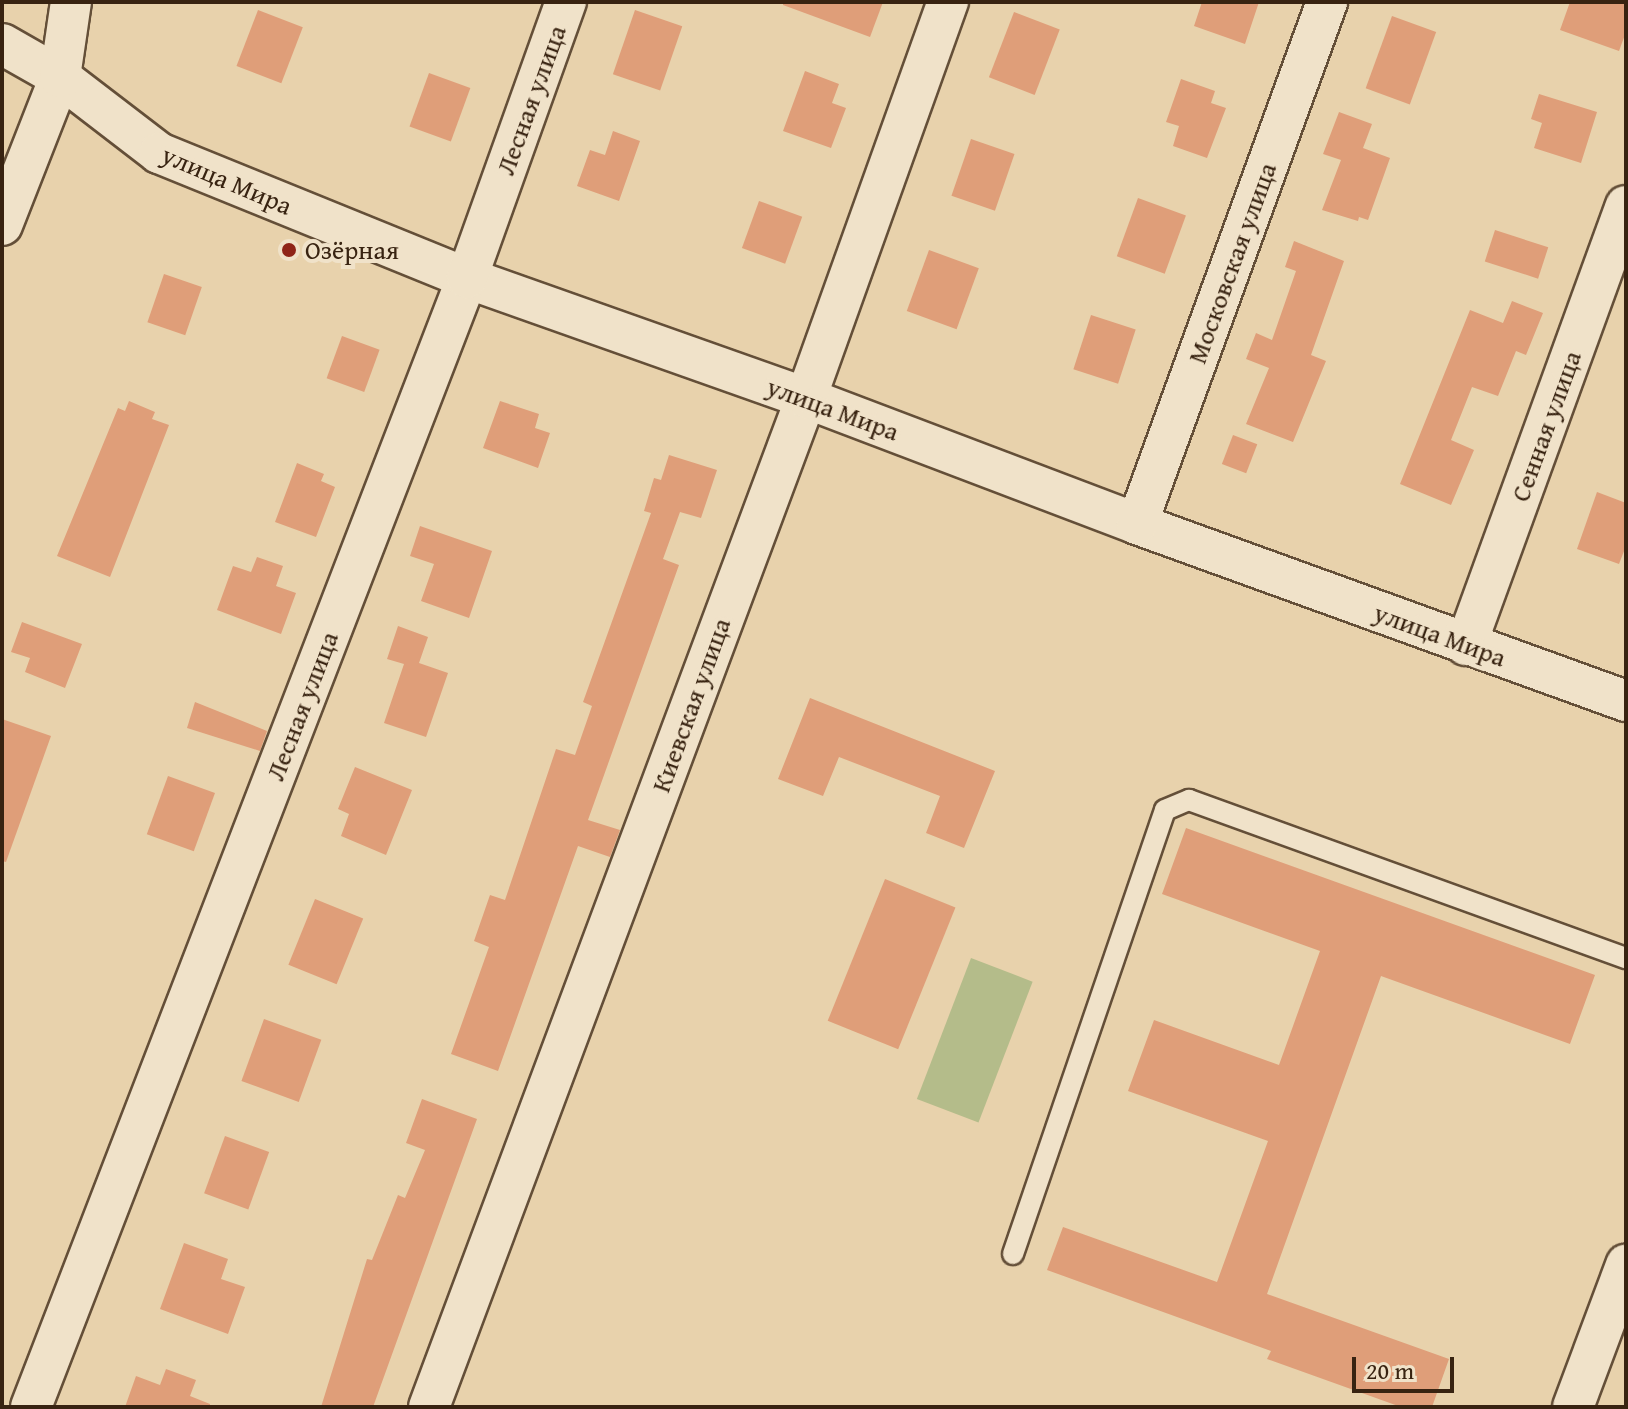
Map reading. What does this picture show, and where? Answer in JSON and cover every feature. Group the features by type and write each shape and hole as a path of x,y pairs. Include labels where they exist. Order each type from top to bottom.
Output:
{"street":[{"path":"2,225 60,77 71,2"},
{"name":"Лесная улица","path":"31,1407 467,278 566,2"},
{"name":"Киевская улица","path":"429,1407 806,398 948,2"},
{"name":"Московская улица","path":"1137,524 1327,2"},
{"name":"улица Мира","path":"2,44 60,77 159,153 467,278 806,398 1137,524 1626,701"},
{"name":"Сенная улица","path":"1466,645 1626,206"},
{"path":"1573,1407 1626,1265"}],"lane":[{"path":"1013,1254 1165,810 1189,800 1626,958"}],"green space":[{"path":"971,958 1033,982 979,1123 917,1099"}],"building":[{"path":"783,2 883,2 870,37 783,5"},
{"path":"1202,2 1259,2 1245,44 1194,26"},
{"path":"1570,2 1626,2 1626,32 1619,51 1560,30"},
{"path":"258,10 303,27 281,83 236,66"},
{"path":"635,10 682,26 660,91 613,74"},
{"path":"1014,12 1060,30 1035,95 989,77"},
{"path":"1392,16 1436,32 1410,104 1366,88"},
{"path":"805,71 839,84 832,103 846,108 831,148 783,131"},
{"path":"429,73 470,88 451,142 410,127"},
{"path":"1181,79 1215,91 1211,103 1226,108 1207,158 1173,146 1179,126 1166,122"},
{"path":"1539,94 1597,112 1581,163 1534,148 1542,123 1531,119"},
{"path":"1339,112 1372,124 1363,148 1390,158 1368,220 1359,217 1358,221 1322,210 1341,160 1323,154"},
{"path":"613,131 640,141 619,201 577,186 590,150 605,155"},
{"path":"971,139 1014,154 995,211 951,196"},
{"path":"1138,198 1186,215 1165,274 1117,256"},
{"path":"759,201 802,217 785,264 742,248"},
{"path":"1495,230 1548,247 1538,279 1485,261"},
{"path":"1294,241 1344,261 1311,355 1326,361 1293,442 1246,424 1269,368 1246,359 1256,333 1272,340 1296,271 1285,267"},
{"path":"929,250 979,268 957,329 907,311"},
{"path":"164,274 202,287 185,335 147,322"},
{"path":"1512,301 1543,313 1526,355 1516,351 1498,396 1472,387 1451,440 1474,450 1451,505 1400,484 1470,310 1503,323"},
{"path":"1091,315 1136,330 1118,384 1073,369"},
{"path":"342,336 380,350 364,392 327,378"},
{"path":"129,401 155,412 152,419 169,425 110,577 57,556 118,408 125,411"},
{"path":"500,401 539,414 535,428 550,433 538,468 483,448"},
{"path":"1233,435 1257,444 1246,473 1222,464"},
{"path":"669,455 717,470 701,518 680,512 663,559 679,565 588,820 620,830 610,857 578,846 498,1071 451,1054 489,947 474,941 490,895 505,900 556,749 575,755 592,706 583,702 651,513 644,511 654,478 661,480"},
{"path":"297,463 324,474 321,481 335,487 316,537 275,522"},
{"path":"1597,492 1626,503 1626,546 1619,564 1577,549"},
{"path":"420,526 492,551 469,618 421,601 434,564 410,556"},
{"path":"257,557 283,566 276,586 296,593 281,634 217,610 233,566 251,572"},
{"path":"22,622 82,644 65,688 25,672 30,658 11,652"},
{"path":"398,626 428,637 419,663 448,673 426,737 384,723 404,664 387,659"},
{"path":"810,698 995,771 964,848 926,833 940,796 839,757 823,796 778,779"},
{"path":"195,702 267,731 260,751 187,728"},
{"path":"2,719 51,736 6,862 2,861"},
{"path":"355,767 412,790 386,855 341,836 349,814 338,809"},
{"path":"168,776 215,793 194,851 147,834"},
{"path":"1186,828 1595,975 1570,1044 1381,976 1267,1294 1449,1359 1432,1407 1401,1407 1267,1359 1271,1351 1047,1270 1063,1227 1217,1282 1268,1141 1128,1091 1154,1020 1279,1065 1320,951 1162,894"},
{"path":"885,879 955,907 898,1049 828,1021"},
{"path":"315,899 363,918 337,984 288,965"},
{"path":"264,1019 321,1040 299,1102 241,1081"},
{"path":"422,1099 477,1119 373,1407 321,1407 367,1259 372,1260 398,1195 405,1198 425,1150 406,1143"},
{"path":"225,1136 269,1152 248,1209 204,1193"},
{"path":"184,1243 228,1259 221,1279 245,1287 228,1334 160,1309"},
{"path":"166,1369 196,1380 190,1396 210,1404 210,1407 125,1407 136,1376 160,1385"}],"place":[{"name":"Озёрная","path":"289,250"}]}
